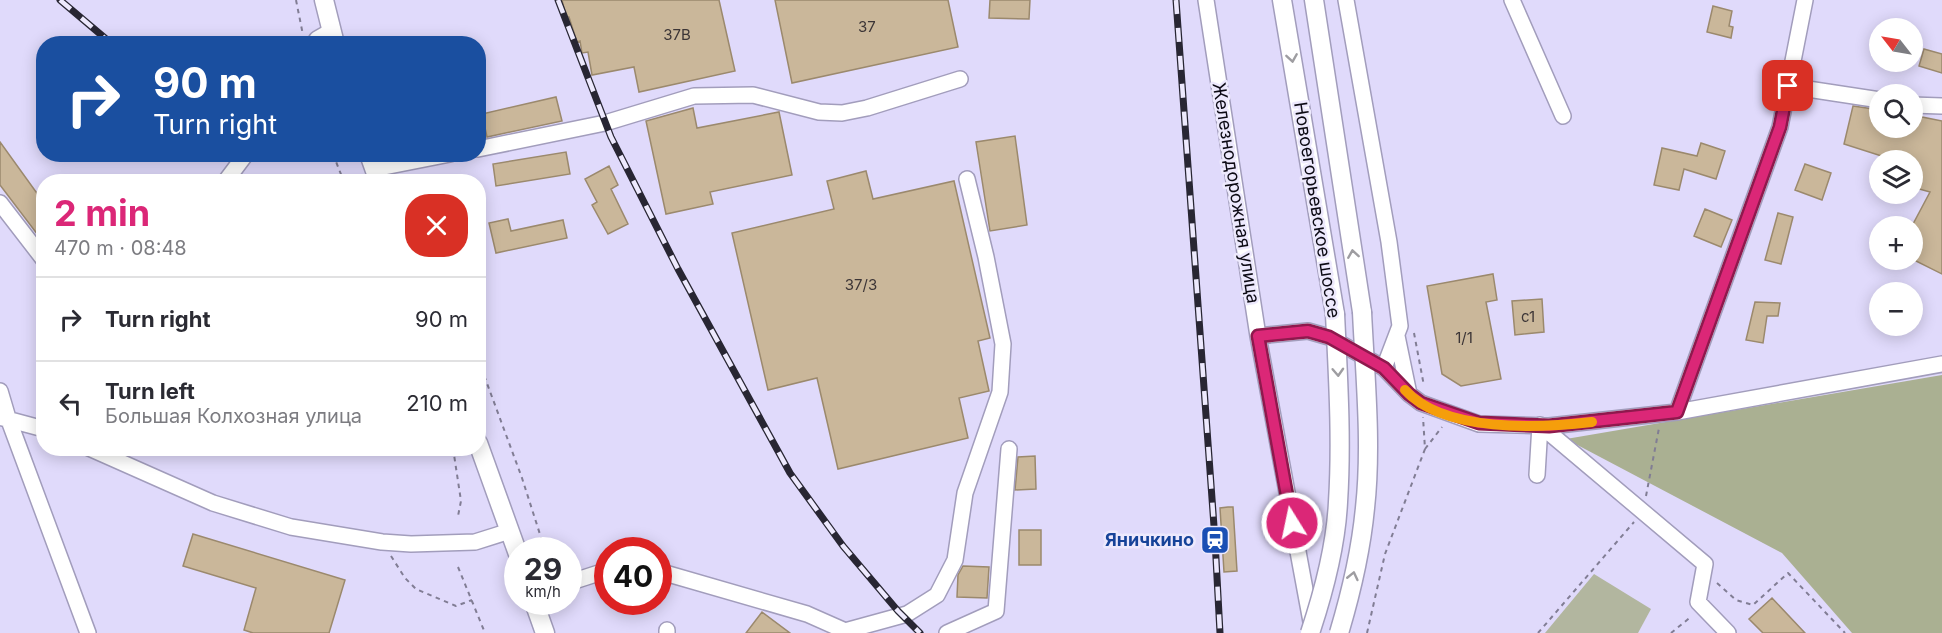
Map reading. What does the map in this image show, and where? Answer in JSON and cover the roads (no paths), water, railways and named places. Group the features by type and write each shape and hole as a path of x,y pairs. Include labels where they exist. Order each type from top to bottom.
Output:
{"main road":[{"path":"324,0 333,36"},
{"name":"Новоегорьевское шоссе","path":"1282,0 1335,314 1340,440 1338,505 1328,567 1311,633"},
{"name":"Новоегорьевское шоссе","path":"1314,0 1362,312 1367,440 1365,507 1354,573 1339,633"},
{"path":"483,456 512,537"},
{"path":"539,615 545,633"}],"street":[{"name":"Железнодорожная улица","path":"1206,0 1258,336 1311,633"},
{"path":"1346,0 1389,242 1400,326 1384,368"},
{"path":"1512,0 1563,116"},
{"path":"1669,413 1780,127 1805,0"},
{"path":"486,147 605,123 694,96 753,95 819,112 842,113 867,108 960,79"},
{"path":"1788,86 1869,98"},
{"path":"1923,105 1942,106"},
{"path":"374,168 407,162"},
{"path":"672,575 807,614 847,632 907,614 937,595 955,560 965,493 1000,392 1003,344 986,257 967,179"},
{"path":"0,203 36,250"},
{"path":"1258,336 1308,331 1329,337 1384,368 1415,399 1451,415 1479,423 1539,425 1669,413 1942,364"},
{"path":"1397,334 1415,399"},
{"path":"0,391 4,418 88,633"},
{"path":"4,418 36,427"},
{"path":"1538,475 1539,425"},
{"path":"1539,425 1705,564 1698,602 1728,633"},
{"path":"947,633 996,611 1009,449"},
{"path":"107,456 213,503 291,527 382,542 411,544 475,542 510,531"}],"railway":[{"path":"60,0 103,36"},
{"path":"558,0 611,137 678,269 790,473 843,546 898,611 920,633"},
{"path":"1176,0 1220,633"}],"place":[{"name":"Яничкино","path":"1215,540"}]}
